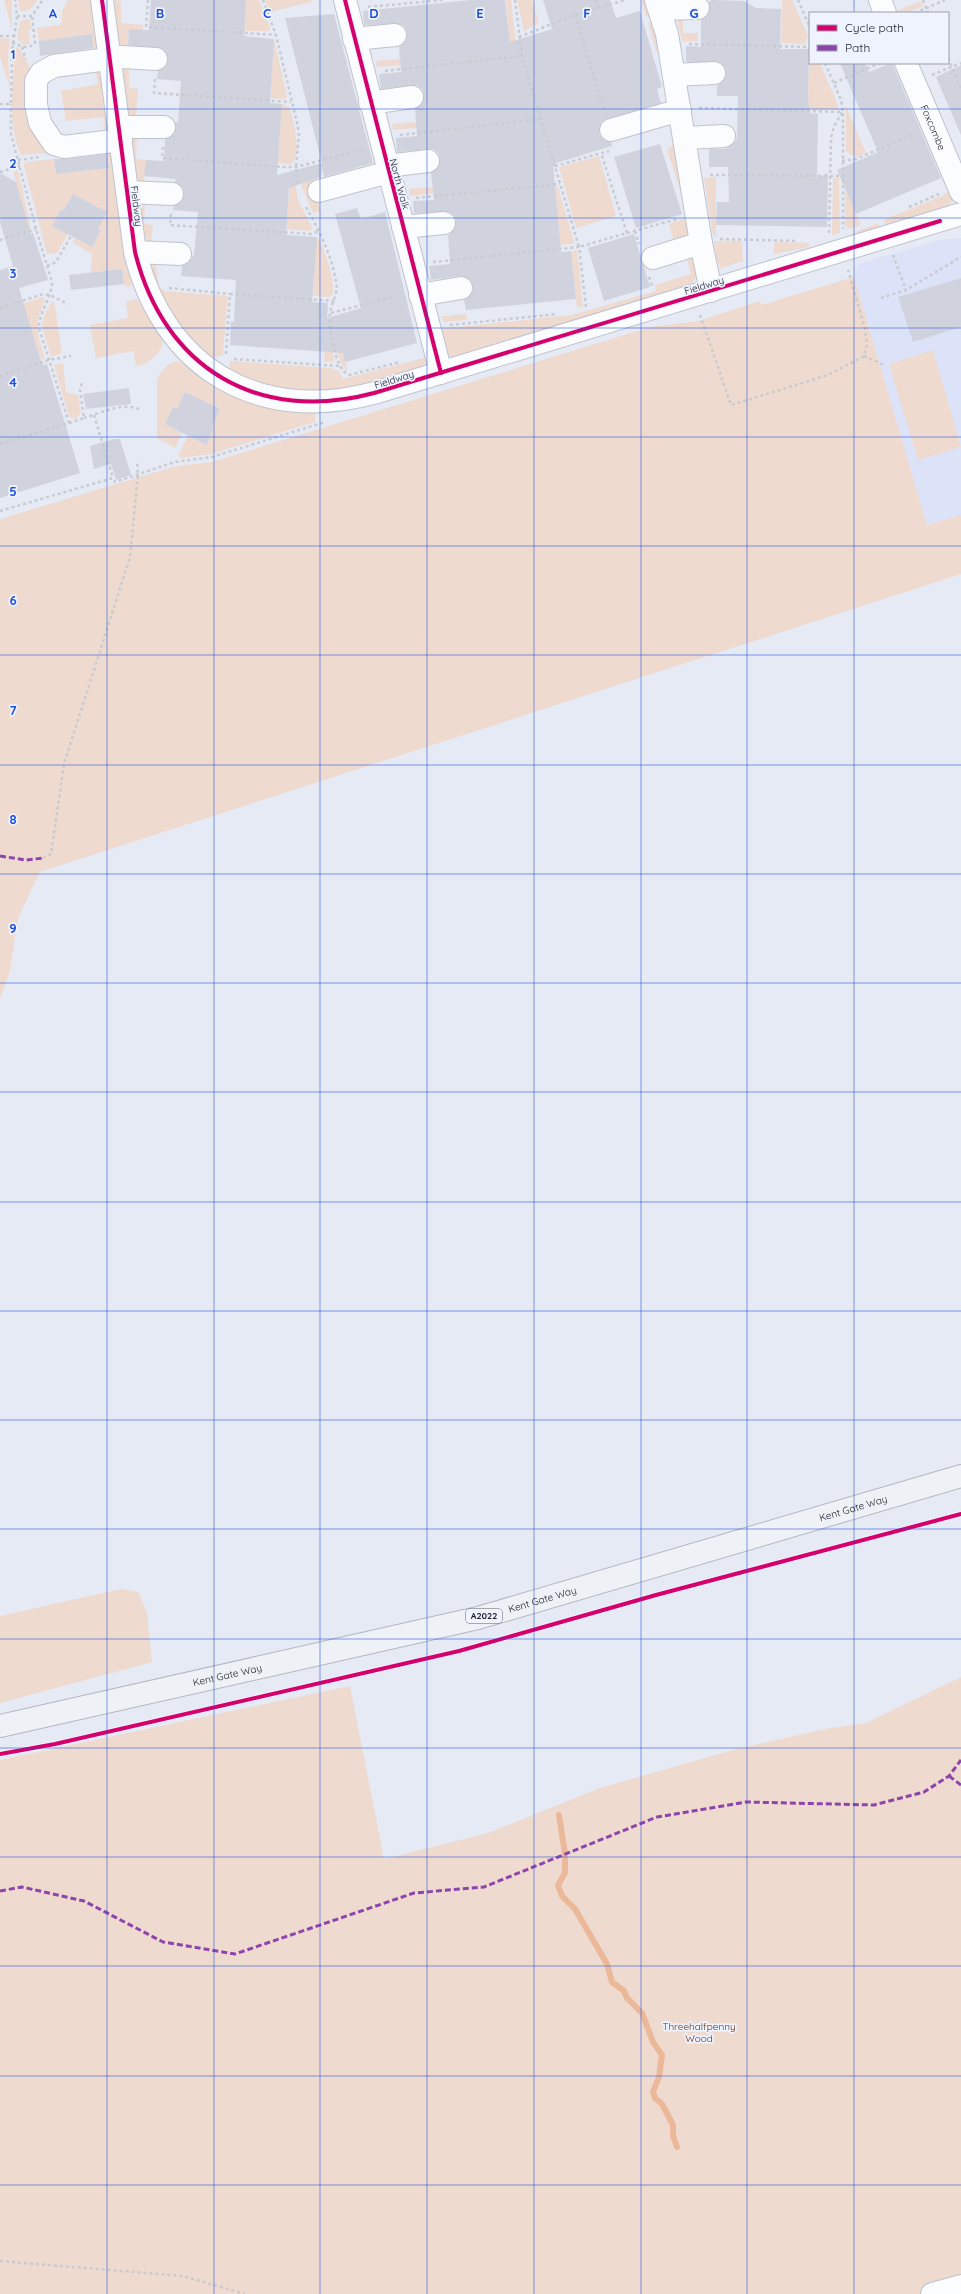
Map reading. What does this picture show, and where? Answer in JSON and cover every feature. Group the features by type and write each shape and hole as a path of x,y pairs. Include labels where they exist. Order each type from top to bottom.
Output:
{"main road":[{"name":"Kent Gate Way","path":"0,1726 478,1618 961,1476"}],"street":[{"name":"Fieldway","path":"102,0 135,252 145,288 153,305 174,337 208,368 233,384 255,393 290,402 329,402 374,394 439,363 703,293 961,214"},
{"path":"880,0 885,12"},
{"name":"North Walk","path":"345,5 439,363"},
{"path":"698,8 658,5 669,45 685,138 701,241 703,293"},
{"path":"354,39 395,35"},
{"path":"156,59 123,57 48,67 40,73 36,81 36,105 43,129 50,140 59,146 120,134 164,128"},
{"name":"Foxcombe","path":"911,72 961,192"},
{"path":"674,75 714,73"},
{"path":"370,103 412,97"},
{"path":"611,130 680,110"},
{"path":"685,138 724,136"},
{"path":"307,194 388,169 428,161"},
{"path":"127,192 172,194"},
{"path":"403,227 444,223"},
{"path":"647,260 701,241"},
{"path":"135,252 180,254"},
{"path":"420,292 461,288"},
{"path":"932,2294 961,2286"}],"path":[{"path":"15,0 17,16 12,42 11,134 36,229 52,282 50,295 39,323 69,423"},
{"path":"148,0 146,27 276,35"},
{"path":"263,0 276,35 298,134 296,167 336,277 337,289 335,301 330,313 330,332 339,366 344,373 349,375 439,363"},
{"path":"345,5 442,0"},
{"path":"515,0 520,27 518,37 522,56 579,247 586,309"},
{"path":"596,0 599,8"},
{"path":"518,37 575,15 624,0"},
{"path":"798,0 809,26"},
{"path":"923,0 928,12"},
{"path":"917,12 945,0"},
{"path":"12,42 22,47 32,46 35,43 32,16 42,1"},
{"path":"555,166 616,149 575,15"},
{"path":"17,16 32,16"},
{"path":"0,36 14,36"},
{"path":"669,45 809,47"},
{"path":"363,73 522,56"},
{"path":"156,59 154,93 290,102"},
{"path":"949,60 961,88"},
{"path":"911,72 952,67 961,63"},
{"path":"834,83 878,64"},
{"path":"0,104 11,104"},
{"path":"680,110 693,108 842,112 832,132 829,240"},
{"path":"164,128 162,158 296,167 380,141 540,120"},
{"path":"842,161 856,159 933,127"},
{"path":"601,154 627,233"},
{"path":"0,172 20,166"},
{"path":"690,175 841,176"},
{"path":"397,200 560,184"},
{"path":"172,194 170,225 312,234 319,231"},
{"path":"413,264 579,247 696,213"},
{"path":"0,240 36,229"},
{"path":"635,231 647,260 653,289 646,291"},
{"path":"47,266 56,262 71,236"},
{"path":"701,241 798,241"},
{"path":"881,298 906,290 961,257"},
{"path":"895,262 906,290"},
{"path":"163,287 230,294 335,301"},
{"path":"330,313 420,292"},
{"path":"703,293 731,405"},
{"path":"0,308 43,294 50,295 68,304"},
{"path":"225,359 230,294"},
{"path":"581,310 592,307"},
{"path":"429,328 564,313"},
{"path":"0,376 49,360 71,356"},
{"path":"864,356 886,366"},
{"path":"233,359 339,366"},
{"path":"82,382 80,390 84,418"},
{"path":"0,444 123,407 132,406 141,410"},
{"path":"94,415 115,482 175,462 212,457 332,420"},
{"path":"42,858 51,854 64,764 130,557 138,475 137,462"},
{"path":"0,511 113,478"},
{"path":"0,2261 183,2276 245,2294"}],"shaded area":[{"path":"961,238 961,515 927,525 854,277 858,264 940,240"}],"green space":[{"path":"4,0 12,0 12,29"},
{"path":"18,0 37,0 31,9 22,12 19,9"},
{"path":"68,0 91,0 98,50 93,50 91,34 39,41 37,28 60,25 62,21 62,11"},
{"path":"115,0 121,1 121,23 143,25 143,30 129,29 127,48 119,47 114,4"},
{"path":"246,0 259,0 270,28 269,31 244,31"},
{"path":"265,0 311,0 311,2 270,12"},
{"path":"506,0 511,0 517,52 511,52"},
{"path":"517,0 532,0 539,23 524,31"},
{"path":"641,0 649,0 654,14 646,17"},
{"path":"782,0 792,0 808,36 805,44 781,43"},
{"path":"921,1 923,6 908,12 894,12"},
{"path":"676,15 683,17 683,33 698,33 698,41 682,41"},
{"path":"29,19 32,29 28,30 30,44 23,45 17,38 20,21"},
{"path":"656,20 663,49 656,51 648,23"},
{"path":"0,39 10,39 8,58 10,87 0,57"},
{"path":"274,39 287,96 285,99 270,98"},
{"path":"17,47 21,51 31,69 49,153 21,155 17,143 12,117 12,88 15,48"},
{"path":"809,55 809,64 820,64 838,105 837,109 808,109"},
{"path":"400,59 400,65 377,67 376,61"},
{"path":"129,67 129,88 138,89 136,116 128,117 123,68"},
{"path":"100,68 108,132 105,132 103,117 66,121 61,91 98,84 95,69"},
{"path":"282,104 289,107 296,137 297,145 295,160 291,164 278,163"},
{"path":"846,106 866,153 855,157 846,151"},
{"path":"416,122 416,128 393,130 392,124"},
{"path":"131,136 137,136 136,159 146,160 144,183 137,183"},
{"path":"675,144 687,212 667,149"},
{"path":"107,148 111,150 125,259 132,282 131,286 128,287 124,284 122,269 91,272 92,254 73,243 74,238 92,247 101,230 98,229 107,212 73,194 64,210 61,209 52,226 68,234 57,253 47,254 24,166 25,162 54,159 56,174 109,168"},
{"path":"599,156 616,216 576,228 559,167"},
{"path":"309,166 322,217 318,211 313,213 302,187 300,170"},
{"path":"18,170 31,228 29,228 13,172"},
{"path":"291,170 293,170 298,200 312,227 311,231 286,229"},
{"path":"716,177 716,237 713,235 704,178"},
{"path":"833,178 839,178 840,233 832,235"},
{"path":"433,187 434,193 410,196 409,189"},
{"path":"558,187 574,242 573,244 560,245 555,188"},
{"path":"845,189 861,225 849,229 845,226"},
{"path":"951,189 954,197 948,207 886,226 883,220 942,196"},
{"path":"139,200 145,202 144,224 153,225 151,244 144,243"},
{"path":"688,217 689,241 673,239 669,224"},
{"path":"878,223 880,228 852,236 851,234"},
{"path":"316,237 320,240 330,270 333,293 330,297 313,296"},
{"path":"714,241 741,241 743,261 721,268 717,261"},
{"path":"776,242 809,243 809,247 774,254 774,244"},
{"path":"577,250 583,307 577,307 571,251"},
{"path":"694,252 697,276 690,285 453,358 446,353 438,329 571,315 656,291 655,285 691,274 686,254"},
{"path":"155,260 159,286 164,291 228,296 223,355 211,358 191,341 163,301 148,261"},
{"path":"854,277 927,525 961,515 961,574 40,872 18,918 10,971 0,999 0,519 176,466 212,462 650,327 698,321 760,301 761,305"},
{"path":"43,297 45,300 41,309 38,323 38,335 45,359 41,360 23,304"},
{"path":"137,299 162,338 159,352 147,362 138,366 136,365 133,351 96,358 90,325 128,318 126,302"},
{"path":"54,301 62,353 51,357 42,327 43,318 51,302"},
{"path":"466,314 467,320 443,322 442,316"},
{"path":"333,316 348,371 341,362 338,354"},
{"path":"326,328 334,358 333,362 324,362"},
{"path":"933,350 961,447 918,460 889,364"},
{"path":"428,357 424,365 416,369 363,385 322,392 308,392 278,388 229,369 230,361 331,368 339,371 343,379"},
{"path":"178,361 187,365 226,391 250,401 275,408 315,413 315,422 211,454 181,458 178,455 188,436 206,445 214,428 185,392 177,409 173,407 165,424 182,433 175,448 157,438 157,381 165,368"},
{"path":"63,363 66,392 78,395 81,412 77,418 73,419 69,416 54,365"},
{"path":"121,1589 138,1592 147,1613 152,1662 0,1703 0,1616"},
{"name":"Threehalfpenny Wood","path":"961,1677 961,2294 0,2294 0,1760 350,1686 384,1859 488,1833 600,1788 736,1749 830,1728 866,1723"}],"building":[{"path":"151,0 246,0 244,36 274,39 270,103 282,104 277,175 322,163 285,18 334,14 373,163 324,177 322,168 321,177 289,188 286,235 317,237 312,302 328,303 327,318 361,308 335,214 357,208 361,219 385,212 417,343 345,362 343,353 230,345 231,321 234,322 236,280 181,276 182,266 190,261 194,254 198,212 173,210 174,206 182,201 184,195 183,188 175,182 176,179 144,176 146,160 164,161 165,139 175,133 175,122 178,122 181,81 157,79 158,71 166,66 168,60 167,54 163,49 128,45 129,29 149,30"},
{"path":"470,0 505,0 510,42 552,29 543,0 610,0 616,18 640,11 662,87 657,89 661,103 602,121 599,127 599,134 603,139 611,142 612,146 553,164 561,252 571,251 576,299 466,310 464,300 473,292 473,286 470,280 459,276 431,280 429,266 450,264 448,235 455,228 456,221 454,215 449,212 414,213 413,201 434,200 431,173 439,166 440,159 438,153 433,149 397,152 396,138 417,136 415,109 423,102 424,95 422,89 416,85 381,89 379,74 401,72 399,47 406,40 407,33 405,27 400,24 364,25 363,11"},
{"path":"711,0 744,1 756,8 781,9 780,49 809,49 808,97 810,113 818,114 817,178 828,173 827,227 716,225 717,202 729,202 728,167 709,167 709,149 726,149 735,142 737,137 738,96 717,96 717,85 725,79 726,73 725,67 720,62 686,62 686,46 701,47 701,20 709,14 709,2"},
{"path":"92,34 93,48 40,56 39,41"},
{"path":"840,64 865,64 869,72 892,64 941,178 856,214 837,170 878,152"},
{"path":"961,65 961,135 936,77"},
{"path":"660,144 682,214 636,228 614,157"},
{"path":"107,154 109,168 56,174 54,159"},
{"path":"0,173 16,182 31,234 33,233 48,280 19,288 42,365 47,364 80,473 0,498 0,270 13,266 0,222"},
{"path":"73,194 107,212 98,229 101,230 92,247 52,226 61,209 64,210"},
{"path":"634,234 650,287 604,301 588,248"},
{"path":"122,269 124,284 71,290 69,275"},
{"path":"961,278 961,327 913,342 898,297"},
{"path":"129,388 131,404 86,409 83,394"},
{"path":"185,392 220,409 212,426 214,428 206,445 165,424 173,407 177,409"},
{"path":"114,439 120,439 131,475 116,480 111,464 94,469 90,446"}],"waterway":[{"path":"559,1815 565,1854 565,1873 558,1885 562,1896 575,1909 607,1964 612,1982 624,1991 627,1998 642,2013 653,2042 662,2055 659,2077 653,2092 655,2098 662,2104 673,2125 673,2136 677,2147"}],"marked path":[{"path":"0,856 26,860 43,858"},
{"path":"0,1891 22,1887 84,1901 163,1942 235,1954 414,1893 484,1887 657,1817 746,1802 874,1805 924,1792 949,1776 961,1760"},
{"path":"949,1776 961,1785"}],"cycle path":[{"path":"102,0 135,252 149,293 168,328 193,356 222,378 255,393 292,400 332,401 374,393 940,221"},
{"path":"345,0 441,373"},
{"path":"0,1754 55,1744 459,1651 656,1595 961,1514"}]}
